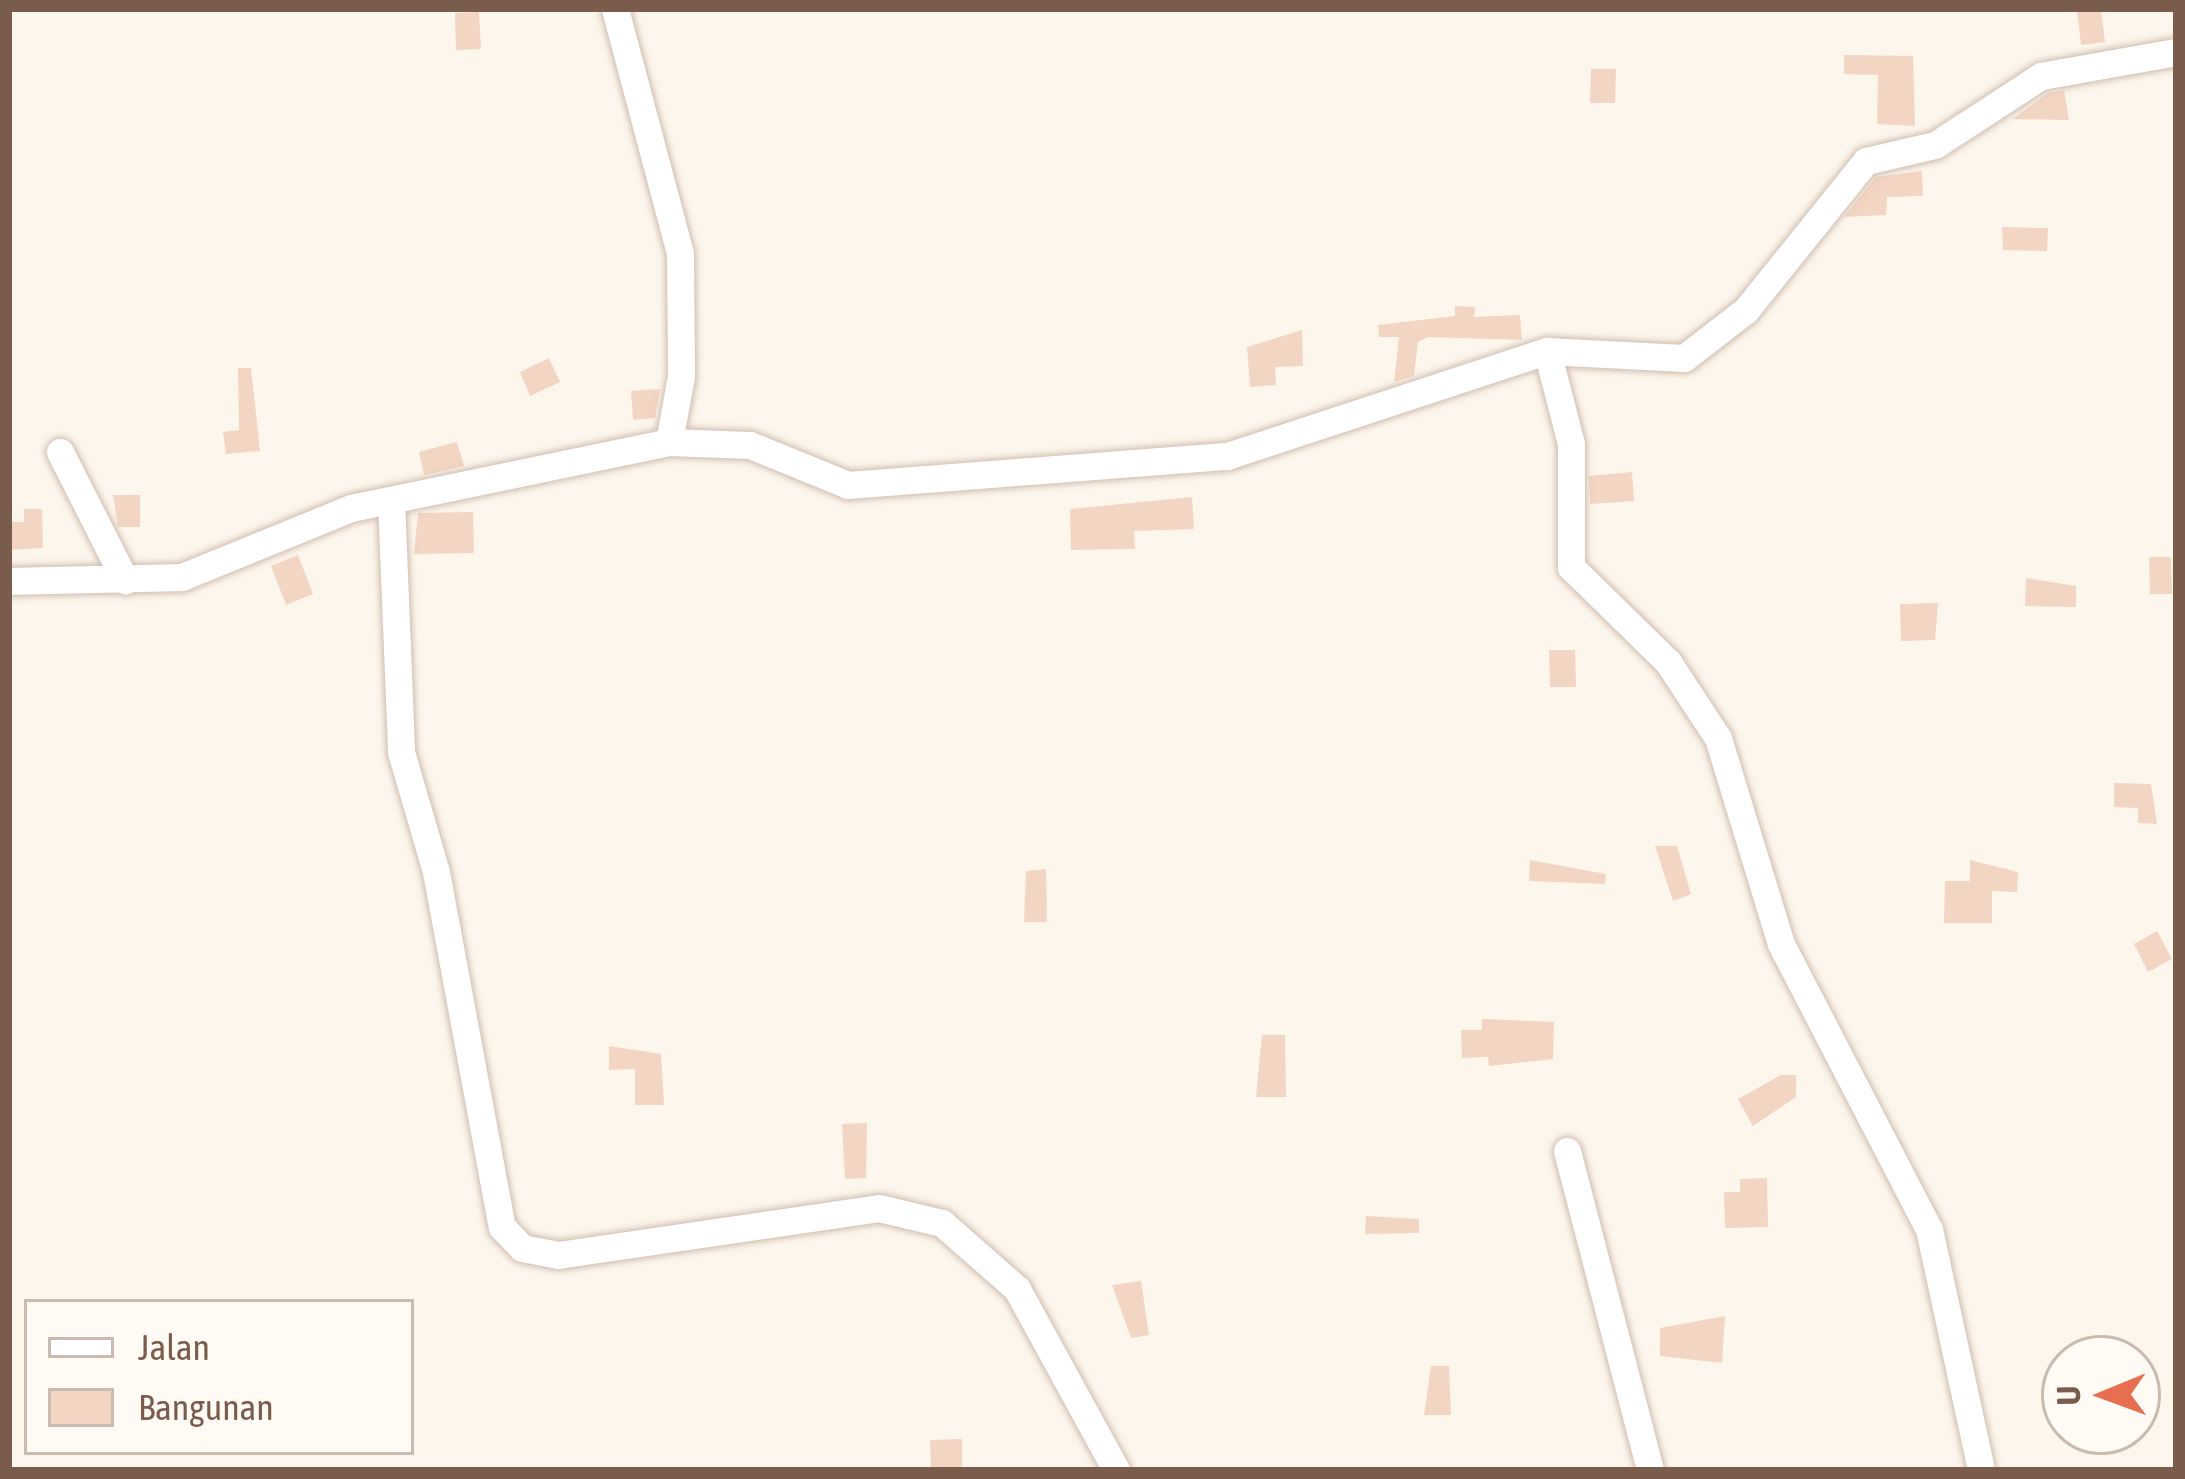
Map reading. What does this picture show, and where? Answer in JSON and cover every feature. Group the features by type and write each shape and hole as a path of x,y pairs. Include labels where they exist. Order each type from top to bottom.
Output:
{"street":[{"path":"615,9 680,254 681,376 669,442"},
{"path":"9,581 182,577 332,514 669,442 750,445 848,485 1227,456 1547,351 1684,358 1746,310 1866,161 1935,145 2041,76 2176,52"},
{"path":"1547,351 1571,444 1571,568 1668,662 1718,738 1781,944 1929,1229 1981,1470"},
{"path":"60,452 125,580"},
{"path":"391,500 401,752 436,872 502,1227 522,1248 559,1255 879,1208 942,1223 1017,1289 1116,1470"},
{"path":"1567,1151 1649,1470"}],"building":[{"path":"2077,9 2101,9 2105,42 2081,45"},
{"path":"479,12 481,49 456,50 455,13"},
{"path":"1844,55 1913,56 1915,126 1877,124 1878,75 1844,74"},
{"path":"1591,69 1616,69 1615,103 1590,103"},
{"path":"2064,90 2069,120 2013,119 2048,93"},
{"path":"1922,171 1923,196 1887,197 1886,215 1844,217 1876,177"},
{"path":"2002,227 2048,228 2047,251 2003,250"},
{"path":"1455,306 1475,307 1474,317 1520,315 1522,340 1428,337 1418,342 1414,376 1394,382 1399,337 1379,337 1378,325 1455,316"},
{"path":"1302,330 1303,366 1275,367 1276,385 1250,387 1247,347"},
{"path":"549,358 560,382 530,396 520,372"},
{"path":"238,368 251,368 260,451 226,454 223,432 239,430"},
{"path":"660,389 655,418 633,420 631,391"},
{"path":"457,442 464,466 424,475 419,452"},
{"path":"1632,472 1634,501 1590,504 1589,476"},
{"path":"113,495 140,495 140,527 118,527"},
{"path":"1192,497 1194,529 1134,531 1135,549 1071,550 1070,509"},
{"path":"24,509 42,509 43,548 9,550 9,522 24,522"},
{"path":"473,512 474,553 414,554 418,513"},
{"path":"298,555 313,594 286,605 271,566"},
{"path":"2149,557 2171,557 2172,594 2150,594"},
{"path":"2026,578 2076,586 2076,607 2025,606"},
{"path":"1938,603 1935,640 1901,641 1900,604"},
{"path":"1549,650 1575,650 1576,687 1550,687"},
{"path":"2114,783 2151,784 2157,824 2138,823 2138,808 2114,807"},
{"path":"1655,846 1677,846 1691,894 1673,901"},
{"path":"1530,860 1606,874 1605,884 1529,881"},
{"path":"1970,860 2018,872 2017,892 1992,891 1992,923 1944,923 1945,881 1970,881"},
{"path":"1046,869 1047,922 1024,922 1026,871"},
{"path":"2157,931 2172,959 2148,972 2134,944"},
{"path":"1482,1019 1554,1022 1553,1059 1489,1066 1488,1057 1462,1058 1461,1030 1482,1030"},
{"path":"1262,1035 1285,1035 1286,1097 1256,1097"},
{"path":"609,1046 661,1054 664,1105 635,1105 635,1069 609,1070"},
{"path":"1781,1075 1796,1075 1796,1097 1753,1126 1738,1099"},
{"path":"867,1123 866,1178 845,1179 842,1124"},
{"path":"1767,1178 1768,1227 1725,1228 1724,1192 1740,1192 1740,1179"},
{"path":"1366,1216 1419,1219 1419,1233 1365,1234"},
{"path":"1141,1281 1149,1335 1131,1338 1112,1285"},
{"path":"1725,1316 1722,1363 1660,1356 1660,1328"},
{"path":"1431,1366 1449,1366 1451,1415 1424,1415"},
{"path":"962,1439 962,1470 931,1470 930,1440"}]}
